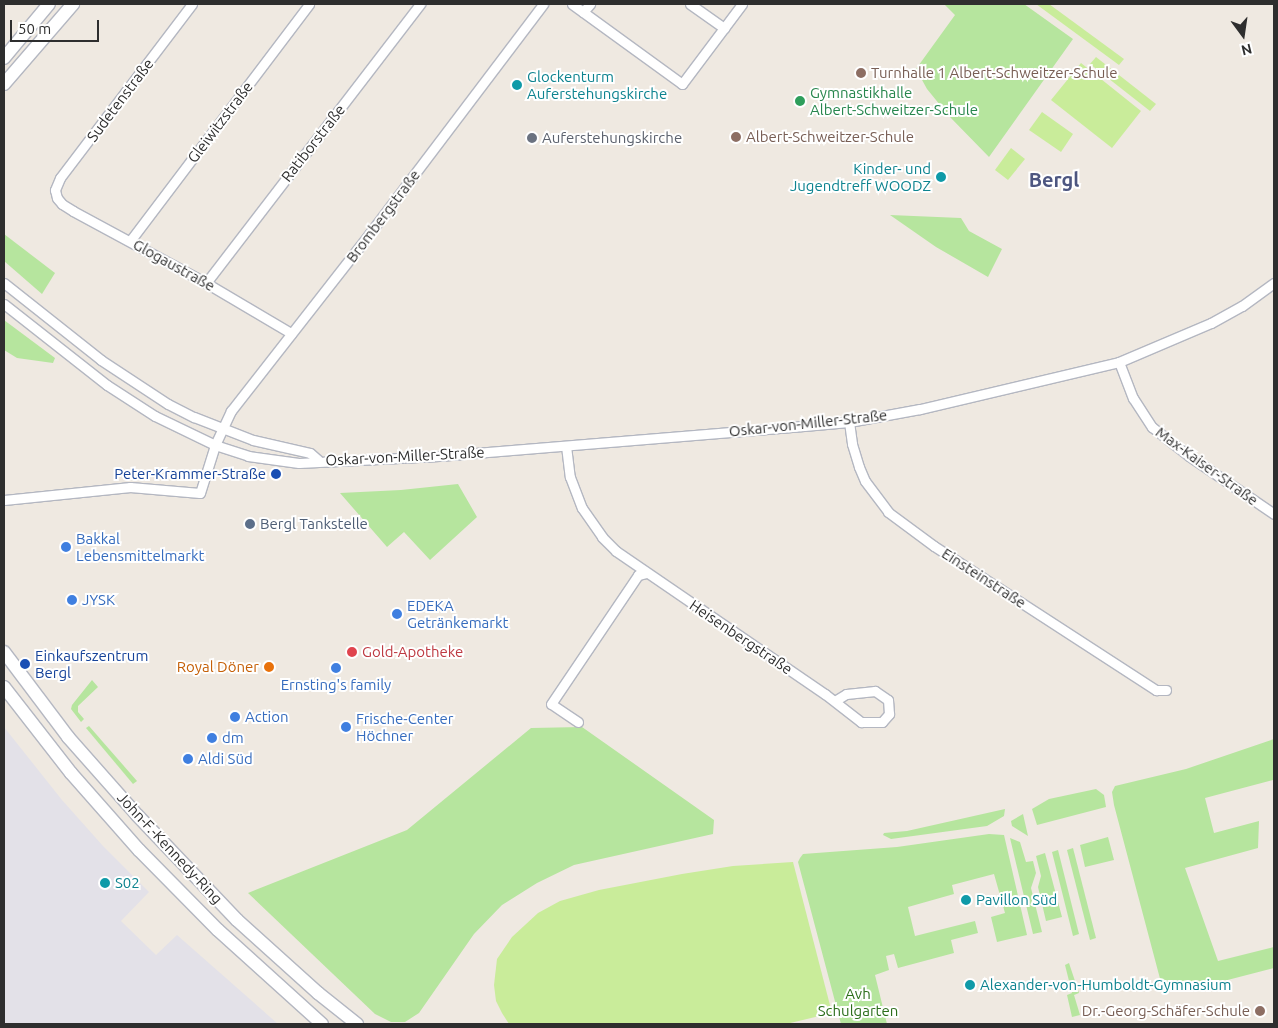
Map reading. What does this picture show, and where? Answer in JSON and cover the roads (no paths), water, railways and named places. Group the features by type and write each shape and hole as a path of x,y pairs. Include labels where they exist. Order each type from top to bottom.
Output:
{"main road":[{"path":"4,58 49,4"},
{"path":"4,84 72,4"},
{"name":"John-F.-Kennedy-Ring","path":"4,652 68,737 136,815 237,920 318,993 357,1024"},
{"name":"John-F.-Kennedy-Ring","path":"4,687 71,772 139,850 218,930 322,1024"}],"street":[{"name":"Sudetenstraße","path":"57,198 55,190 60,178 192,4"},
{"name":"Gleiwitzstraße","path":"130,241 309,4"},
{"name":"Ratiborstraße","path":"206,283 420,4"},
{"name":"Brombergstraße","path":"222,429 231,412 365,240 543,4"},
{"path":"572,4 682,84 742,4"},
{"path":"583,12 590,4"},
{"path":"690,4 724,28"},
{"name":"Glogaustraße","path":"57,198 62,204 73,211 206,283 291,333"},
{"name":"Oskar-von-Miller-Straße","path":"4,283 101,360 168,404 222,429 253,440 310,453 318,460"},
{"name":"Oskar-von-Miller-Straße","path":"4,304 130,401 182,430 215,445 248,456 281,462 375,460 849,422 960,401 1119,362 1211,323 1242,306 1274,283"},
{"name":"Max-Kaiser-Straße","path":"1119,362 1133,398 1152,427 1189,456 1274,514"},
{"name":"Einsteinstraße","path":"849,422 852,444 859,466 871,489 888,512 934,546 1156,690 1166,690"},
{"path":"4,500 130,487 200,493 222,429"},
{"name":"Heisenbergstraße","path":"566,446 570,477 590,521 616,551 834,701 861,722 882,722 889,714 888,700 875,691 846,694 834,701"},
{"path":"578,722 551,704 638,576 648,573"}],"place":[{"name":"Turnhalle 1 Albert-Schweitzer-Schule","path":"861,73"},
{"name":"Glockenturm Auferstehungskirche","path":"517,85"},
{"name":"Gymnastikhalle Albert-Schweitzer-Schule","path":"800,101"},
{"name":"Albert-Schweitzer-Schule","path":"736,137"},
{"name":"Auferstehungskirche","path":"532,138"},
{"name":"Kinder- und Jugendtreff WOODZ","path":"941,177"},
{"name":"Peter-Krammer-Straße","path":"276,474"},
{"name":"Bergl Tankstelle","path":"250,524"},
{"name":"Bakkal Lebensmittelmarkt","path":"66,547"},
{"name":"JYSK","path":"72,600"},
{"name":"EDEKA Getränkemarkt","path":"397,614"},
{"name":"Gold-Apotheke","path":"352,652"},
{"name":"Einkaufszentrum Bergl","path":"25,664"},
{"name":"Royal Döner","path":"269,667"},
{"name":"Ernsting's family","path":"336,668"},
{"name":"Action","path":"235,717"},
{"name":"Frische-Center Höchner","path":"346,727"},
{"name":"dm","path":"212,738"},
{"name":"Aldi Süd","path":"188,759"},
{"name":"S02","path":"105,883"},
{"name":"Pavillon Süd","path":"966,900"},
{"name":"Alexander-von-Humboldt-Gymnasium","path":"970,985"},
{"name":"Dr.-Georg-Schäfer-Schule","path":"1260,1011"}],"district":[{"name":"Bergl","path":"1054,179"}],"park label":[{"name":"Avh Schulgarten","path":"858,1002"}]}
